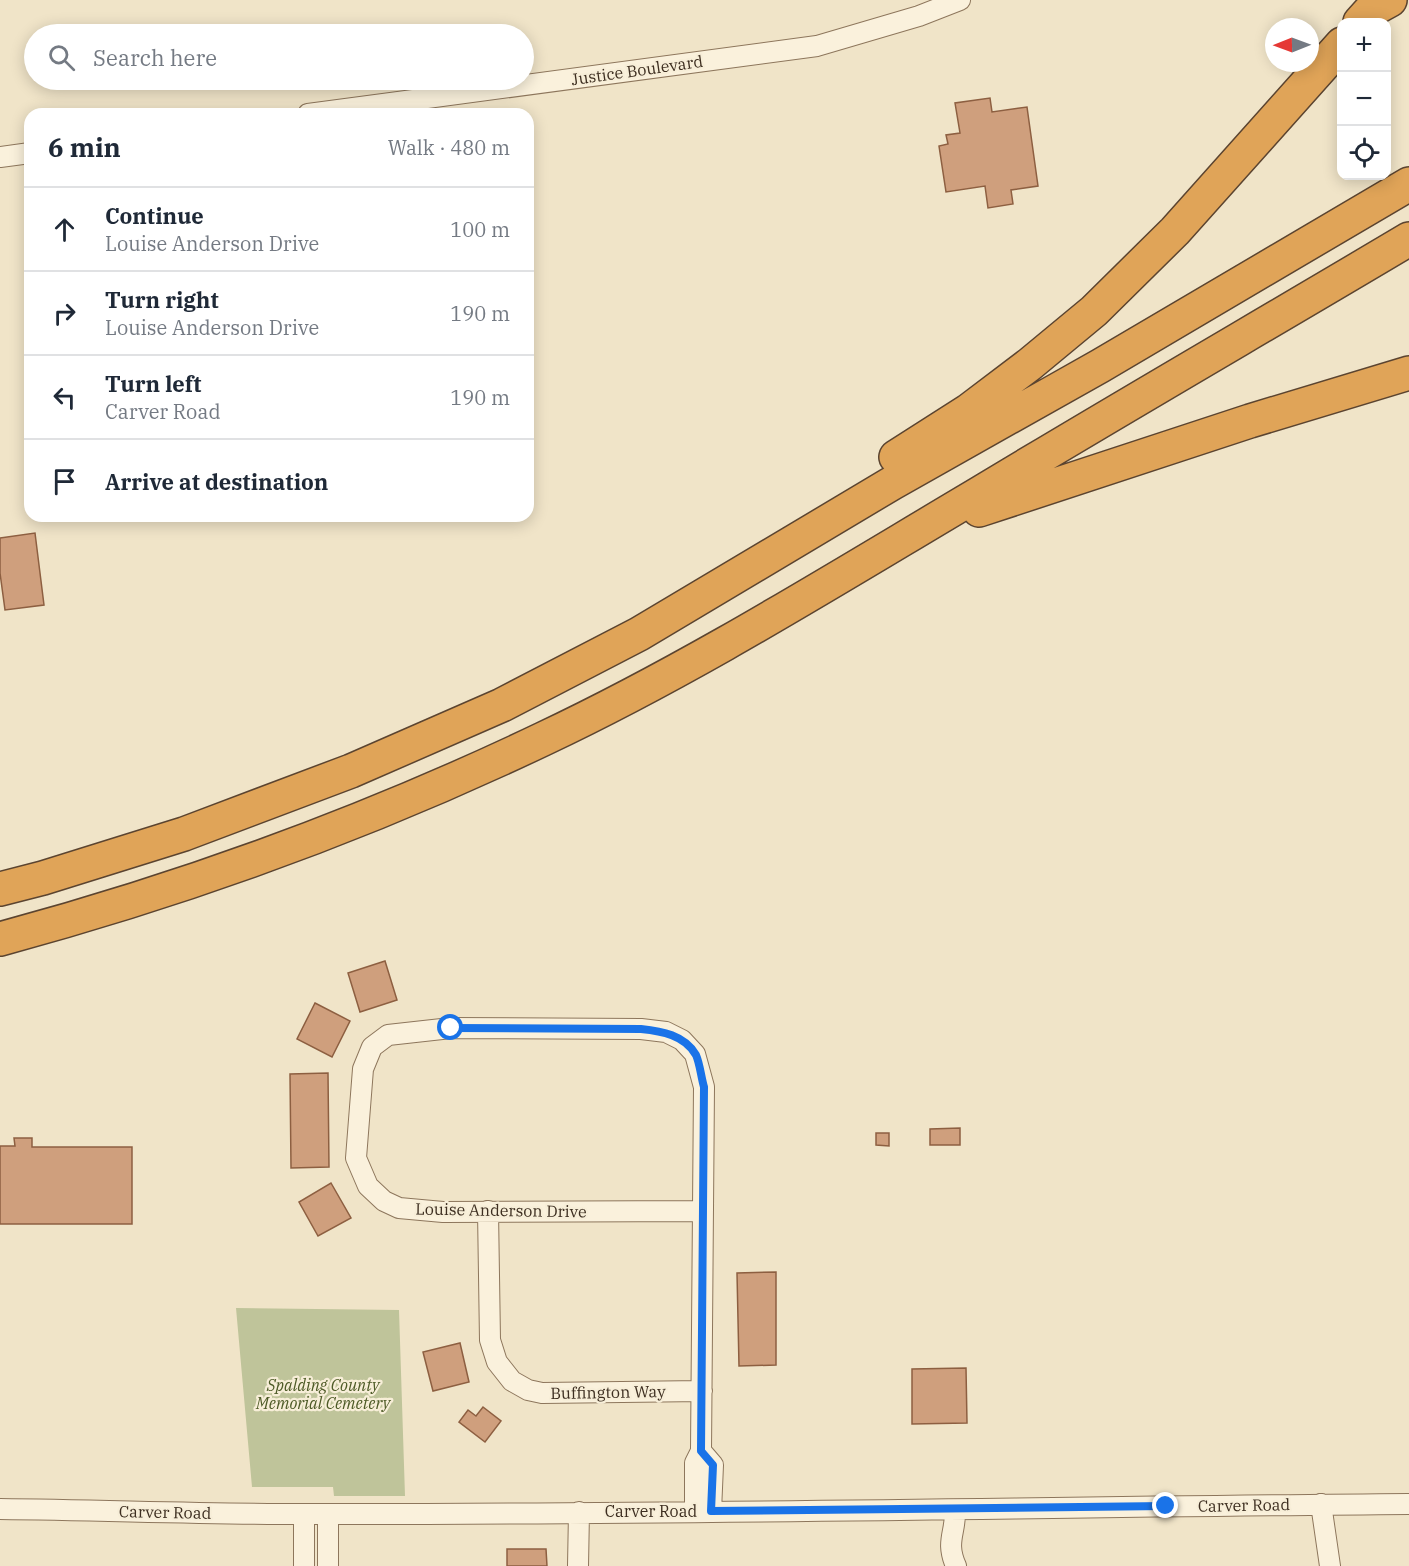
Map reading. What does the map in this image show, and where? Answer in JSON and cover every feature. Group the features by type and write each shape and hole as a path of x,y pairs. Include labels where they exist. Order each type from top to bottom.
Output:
{"highway":[{"path":"1364,18 1370,11 1390,0"},
{"path":"639,634 771,535 968,411 1094,311 1174,231 1337,48"},
{"path":"0,889 44,878 184,834 351,771 502,705 639,634 894,482 1100,366 1409,184"},
{"path":"0,939 63,922 200,879 393,806 542,739 615,703 738,635 904,538 1409,239"},
{"path":"904,538 1070,479 1409,373"}],"street":[{"name":"Justice Boulevard","path":"534,84 817,46 919,16 960,0"},
{"name":"Justice Boulevard","path":"354,108 488,90"},
{"path":"0,157 24,154"},
{"name":"Louise Anderson Drive","path":"703,1211 443,1212 399,1208 384,1201 368,1186 356,1158 363,1069 372,1047 388,1035 451,1028 641,1029 666,1032 682,1040 696,1054 704,1087 702,1391 701,1451 713,1465 703,1511"},
{"name":"Buffington Way","path":"488,1211 490,1340 496,1362 512,1381 528,1390 542,1393 702,1391"},
{"name":"Carver Road","path":"0,1509 304,1514 703,1511 956,1516 1409,1503"},
{"path":"1321,1504 1330,1566"},
{"path":"578,1566 579,1512"},
{"path":"304,1514 304,1566"},
{"path":"328,1514 328,1566"},
{"path":"956,1516 950,1533 951,1556 957,1566"}],"green space":[{"name":"Spalding County Memorial Cemetery","path":"236,1308 399,1310 405,1496 334,1496 333,1487 252,1487"}],"building":[{"path":"990,98 992,112 1027,107 1038,186 1011,190 1013,204 988,208 985,186 946,192 939,146 948,144 946,135 960,133 955,103"},
{"path":"35,533 44,605 5,610 0,573 0,538"},
{"path":"385,961 397,1000 360,1012 348,973"},
{"path":"315,1003 350,1021 332,1057 297,1039"},
{"path":"328,1073 329,1167 291,1168 290,1074"},
{"path":"960,1128 960,1145 930,1145 930,1129"},
{"path":"876,1133 889,1133 889,1146 876,1145"},
{"path":"14,1138 32,1138 32,1147 132,1147 132,1224 0,1224 0,1146 15,1146"},
{"path":"331,1183 351,1218 318,1236 299,1202"},
{"path":"776,1272 776,1365 739,1366 737,1273"},
{"path":"460,1343 469,1382 433,1391 423,1352"},
{"path":"966,1368 967,1423 912,1424 912,1369"},
{"path":"483,1407 501,1421 485,1442 459,1422 468,1410 476,1416"},
{"path":"507,1549 546,1549 547,1566 507,1566"}],"route":[{"path":"451,1028 641,1029 666,1032 682,1040 696,1054 704,1087 701,1451 713,1465 711,1511 1166,1506"}]}
